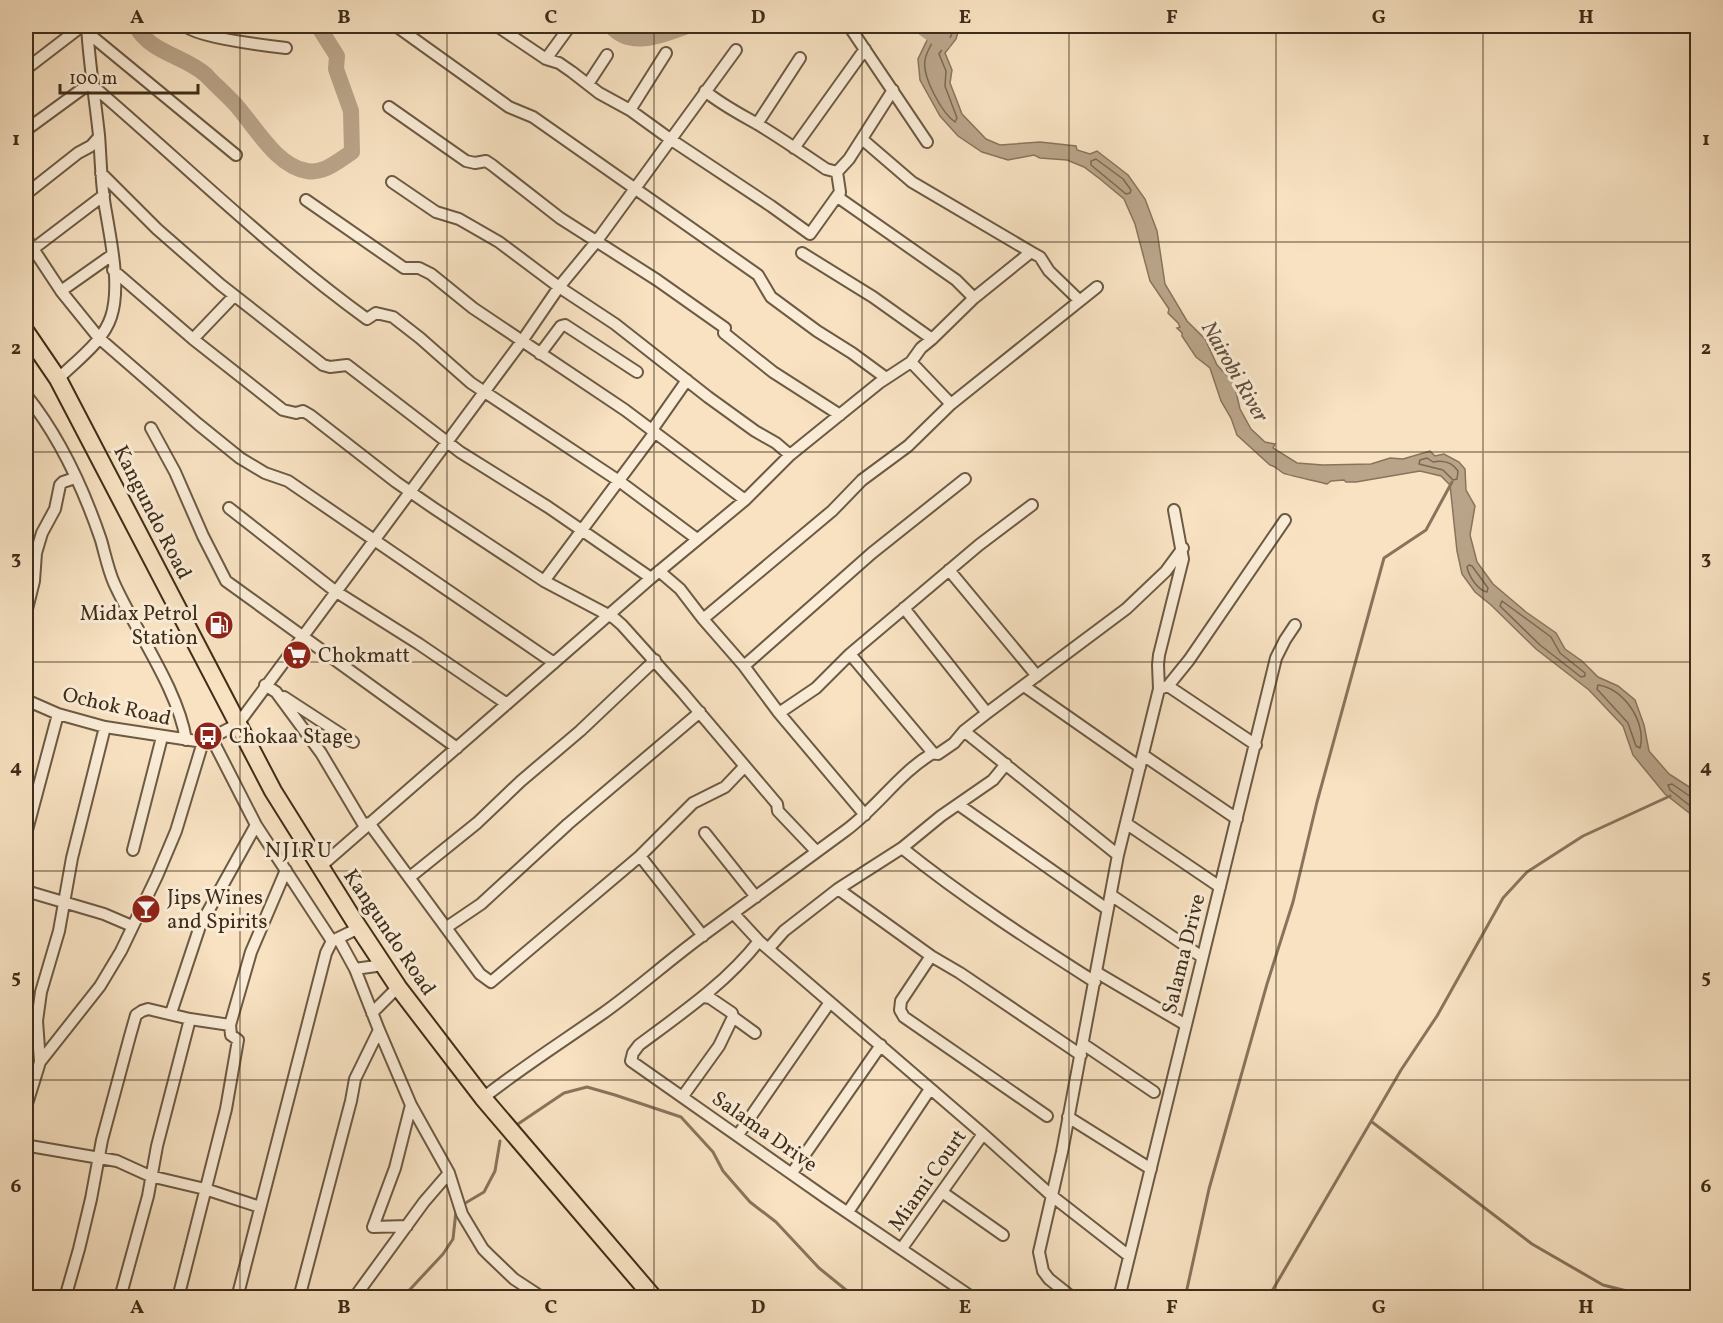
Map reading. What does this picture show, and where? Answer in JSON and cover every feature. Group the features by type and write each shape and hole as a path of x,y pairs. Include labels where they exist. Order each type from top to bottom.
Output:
{"highway":[{"name":"Kangundo Road","path":"26,332 58,379 273,791 383,965 483,1098 654,1298"}],"street":[{"path":"186,26 191,31 214,37 286,48"},
{"path":"396,26 509,107 533,117 758,275 771,297 886,378"},
{"path":"546,59 570,26"},
{"path":"849,26 927,142"},
{"path":"26,69 86,28"},
{"path":"58,379 107,327 116,289 86,28"},
{"path":"86,28 236,155"},
{"path":"505,28 546,59 559,63 599,93 630,110 810,234 840,192"},
{"path":"26,1107 40,1062 100,986 121,951 176,831 207,740 238,724 736,50"},
{"path":"794,148 865,50"},
{"path":"630,110 666,53"},
{"path":"588,84 607,55"},
{"path":"756,124 800,58"},
{"path":"26,130 93,83"},
{"path":"93,83 203,184 320,284 367,319 376,313 393,317 471,383 619,481 698,539"},
{"path":"837,172 849,159 893,90"},
{"path":"705,91 730,107 735,113 826,168 837,172"},
{"path":"389,107 466,161 475,163 486,161 560,218 657,280 725,328 724,333 773,372 840,415"},
{"path":"26,194 78,153 91,146 99,137"},
{"path":"862,139 912,182 1040,257 1049,271 1079,300"},
{"path":"837,172 839,198 956,280 974,298"},
{"path":"101,173 157,230 234,296 323,364 330,367 347,365 446,442 581,530 680,589 744,666 779,713 865,815"},
{"path":"392,182 436,212 459,219 499,242 559,287 615,324 790,455"},
{"path":"33,249 104,195"},
{"path":"306,200 404,268 419,268 430,274 473,308 653,431 746,500"},
{"path":"26,238 61,291 99,338 240,458 265,473 288,481 554,663"},
{"path":"320,867 655,574 746,500 790,455 886,378 911,362 921,348 974,298 1031,252"},
{"path":"802,253 873,297 932,339"},
{"path":"61,291 112,255"},
{"path":"113,270 193,339 283,410 296,413 303,411 310,415 409,491 544,581 622,624 777,804 778,811 816,850"},
{"path":"703,619 832,511 862,480 908,446 951,404 1096,287"},
{"path":"193,339 234,296"},
{"path":"540,354 561,326 565,325 637,372"},
{"path":"911,362 951,404"},
{"path":"544,581 619,481 687,380"},
{"path":"26,395 50,428 75,478 101,540 114,584 173,698 184,724 186,740"},
{"path":"151,428 175,472 226,581 457,748"},
{"path":"26,613 34,580 36,553 42,533 55,509 60,485 75,478"},
{"path":"744,666 872,554 965,479"},
{"path":"779,713 816,688 850,654 904,608 979,545 1032,505"},
{"path":"229,508 335,591 419,644 507,704"},
{"path":"1174,510 1184,559 1158,665 1164,687 1256,745"},
{"path":"1073,1298 1049,1279 1043,1271 1040,1252 1082,1050 1118,855 1143,755 1164,687 1189,660 1285,520"},
{"path":"483,1098 518,1070 602,1014 865,815 896,781 933,753 938,754 948,748 964,731 987,713 1126,609 1166,571 1183,548"},
{"path":"949,570 1037,676"},
{"path":"904,608 987,713"},
{"name":"Salama Drive","path":"1119,1298 1279,649 1295,625"},
{"path":"850,654 933,753"},
{"path":"410,877 477,823 655,660"},
{"path":"265,685 353,742"},
{"path":"1024,686 1140,767"},
{"path":"276,692 321,753 367,825 410,877 480,974 491,982 640,856 693,803 724,787 745,766"},
{"name":"Ochok Road","path":"26,700 58,714 105,727 162,737 207,740"},
{"path":"447,927 481,904 568,824 700,712"},
{"path":"26,834 58,714"},
{"path":"40,1062 38,1009 64,903 72,858 105,727"},
{"path":"964,731 1118,855"},
{"path":"134,850 162,737"},
{"path":"207,740 256,825 355,969 411,1105 449,1173 462,1214 483,1249 514,1279 543,1298"},
{"path":"1143,755 1237,819"},
{"path":"704,997 736,967 838,889 902,848 941,816 993,780 1006,764"},
{"path":"959,805 1107,909"},
{"path":"1127,824 1220,887"},
{"path":"171,1013 200,926 256,825"},
{"path":"705,833 756,897"},
{"path":"902,848 1038,946 1186,1025"},
{"path":"640,856 703,936"},
{"path":"178,1298 226,1109 238,1040 231,1035 230,1025 251,952 286,870"},
{"path":"838,889 931,956 1154,1092"},
{"path":"26,891 104,914 132,926"},
{"path":"1111,895 1202,957"},
{"path":"734,914 764,945 1052,1196 1129,1256"},
{"path":"237,1298 326,953 335,940 359,928"},
{"path":"931,956 902,1001 900,1010 904,1017 1047,1116"},
{"path":"355,969 383,965"},
{"path":"372,1013 398,987"},
{"path":"704,997 710,998 732,1013 733,1017 755,1034"},
{"name":"Salama Drive","path":"704,997 639,1045 631,1060 634,1064 973,1298"},
{"path":"738,1135 831,1002"},
{"path":"65,1298 84,1229 125,1050 136,1016 148,1009 230,1025"},
{"path":"683,1096 719,1046 733,1017"},
{"path":"120,1298 152,1182 150,1176 190,1019"},
{"path":"299,1298 356,1079 379,1030"},
{"path":"792,1173 881,1046"},
{"path":"848,1212 930,1089"},
{"path":"406,1226 373,1227 394,1168 411,1105"},
{"path":"1068,1117 1151,1169"},
{"name":"Miami Court","path":"902,1248 983,1134"},
{"path":"26,1149 30,1146 117,1161 150,1176 205,1189 260,1207"},
{"path":"354,1298 406,1226 449,1173"},
{"path":"942,1192 1003,1235"}],"water":[{"path":"934,26 960,26 956,39 945,53 952,70 950,83 962,114 986,139 1000,145 1040,142 1076,146 1077,150 1090,154 1097,151 1128,175 1145,199 1157,231 1165,284 1187,321 1205,339 1217,365 1234,383 1240,409 1251,429 1265,442 1275,444 1273,448 1297,463 1371,464 1390,458 1403,459 1430,451 1435,456 1444,454 1459,462 1465,469 1466,490 1475,506 1470,535 1477,562 1493,584 1526,612 1556,633 1565,649 1582,661 1598,677 1618,686 1635,700 1644,725 1649,751 1669,774 1697,792 1697,819 1665,794 1633,755 1623,726 1589,690 1536,649 1475,592 1462,574 1457,551 1450,485 1441,476 1420,471 1356,482 1331,481 1327,484 1283,473 1270,465 1237,435 1231,418 1221,401 1210,368 1196,357 1177,328 1180,327 1178,323 1168,313 1169,309 1150,281 1135,224 1124,199 1084,167 1067,160 1040,158 1034,155 1008,160 982,152 958,136 940,116 920,80 918,59"}],"waterway":[{"path":"136,26 150,42 206,75 235,104 267,144 285,162 307,171 319,171 352,152 351,111 336,69 337,56 318,26"},
{"path":"611,26 619,33 637,38 657,36 687,26"},
{"path":"814,26 830,26"},
{"path":"921,26 943,42"},
{"path":"1185,1298 1209,1189 1267,984 1293,902 1317,802 1384,558 1426,530 1452,482"},
{"path":"1268,1298 1401,1070 1437,1016 1503,898 1527,872 1583,836 1670,796"},
{"path":"515,1126 564,1093 587,1087 681,1117 713,1152 723,1171 750,1202 776,1222 819,1268 856,1298"},
{"path":"1372,1122 1532,1244 1603,1285 1655,1298"},
{"path":"462,1205 484,1192 495,1171 500,1141"},
{"path":"402,1298 443,1254 453,1239 456,1211"}],"place":[{"name":"Midax Petrol Station","path":"219,625"},
{"name":"Chokmatt","path":"297,655"},
{"name":"Chokaa Stage","path":"208,736"},
{"name":"Jips Wines and Spirits","path":"146,909"}],"district":[{"name":"NJIRU","path":"299,849"}],"water label":[{"name":"Nairobi River","path":"1236,371"}]}
